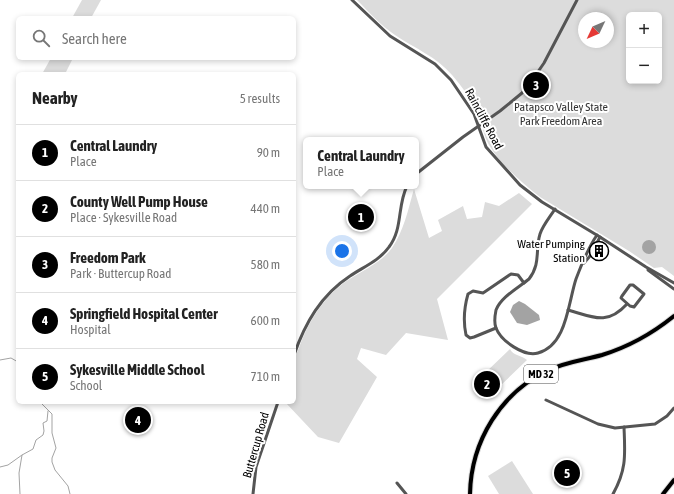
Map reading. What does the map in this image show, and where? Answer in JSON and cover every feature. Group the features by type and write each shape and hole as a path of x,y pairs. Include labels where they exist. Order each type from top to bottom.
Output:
{"main road":[{"name":"MD 32","path":"470,494 474,460 485,431 503,404 521,388 540,374 557,366 604,354 627,345 674,316"},
{"path":"663,494 674,480"}],"street":[{"name":"Raincliffe Road","path":"352,0 390,36 425,57 444,72 468,105 486,147 502,166 530,194 597,235 674,289"},
{"path":"419,172 478,126 513,102 534,79 577,0"},
{"path":"296,350 306,325 324,299 343,280 380,257 392,244 398,231 402,199 406,189"},
{"path":"555,209 540,232 538,241 538,259 529,279 507,296 498,306 495,316 496,328 502,337 516,348 529,353 539,352 549,348 555,343 568,310 576,280 587,251 597,235"},
{"path":"583,264 590,256 600,237"},
{"name":"Raincliffe Road","path":"645,269 674,283"},
{"path":"496,328 470,338 466,335 464,316 468,294 473,290 483,293 511,274 518,275 524,283"},
{"path":"630,285 633,285 643,293 644,296 634,307 626,304 621,298 630,285"},
{"path":"568,310 598,318 606,318 618,313 626,304"},
{"path":"546,400 598,424 615,428 655,424 667,416 674,408"},
{"name":"Buttercup Road","path":"253,494 257,464 277,404"},
{"path":"613,494 620,481 623,471 625,458 624,427"},
{"path":"397,483 406,494"}],"green space":[{"path":"82,0 101,0 92,16 73,16"},
{"name":"Patapsco Valley State Park Freedom Area","path":"357,0 674,0 674,276 662,267 654,268 629,251 540,197 526,186 505,166 487,142 474,105 452,75 439,63 402,40 380,23"},
{"path":"50,60 72,60 66,72 43,72"},
{"path":"414,189 429,238 442,231 438,220 463,206 467,219 482,217 485,202 499,206 519,193 532,204 437,299 448,340 406,333 386,355 361,348 357,359 377,377 339,443 318,437 287,404 296,404 296,355 312,319 324,302 339,286 383,258 388,253 403,227"},
{"path":"510,349 513,353 527,360 499,387 485,373"},
{"path":"512,461 533,494 499,494 488,476"}],"shaded area":[{"path":"646,240 652,240 656,244 656,250 652,254 646,254 642,250 642,244"},
{"path":"519,301 539,315 540,320 527,325 517,323 510,312 513,305"}],"waterway":[{"path":"0,360 11,358 16,361"},
{"path":"42,404 52,414 52,433 56,448 52,462 55,470 68,486 70,494"},
{"path":"20,494 19,473 22,455 33,449 36,440 43,435 43,423 47,421 48,411"},
{"path":"0,467 8,465 22,455"}],"place":[{"name":"Freedom Park","path":"536,85"},
{"name":"Central Laundry","path":"361,217"},
{"name":"Water Pumping Station","path":"599,251"},
{"name":"County Well Pump House","path":"487,384"},
{"name":"Springfield Hospital Center","path":"138,420"},
{"name":"Sykesville Middle School","path":"567,473"}]}
